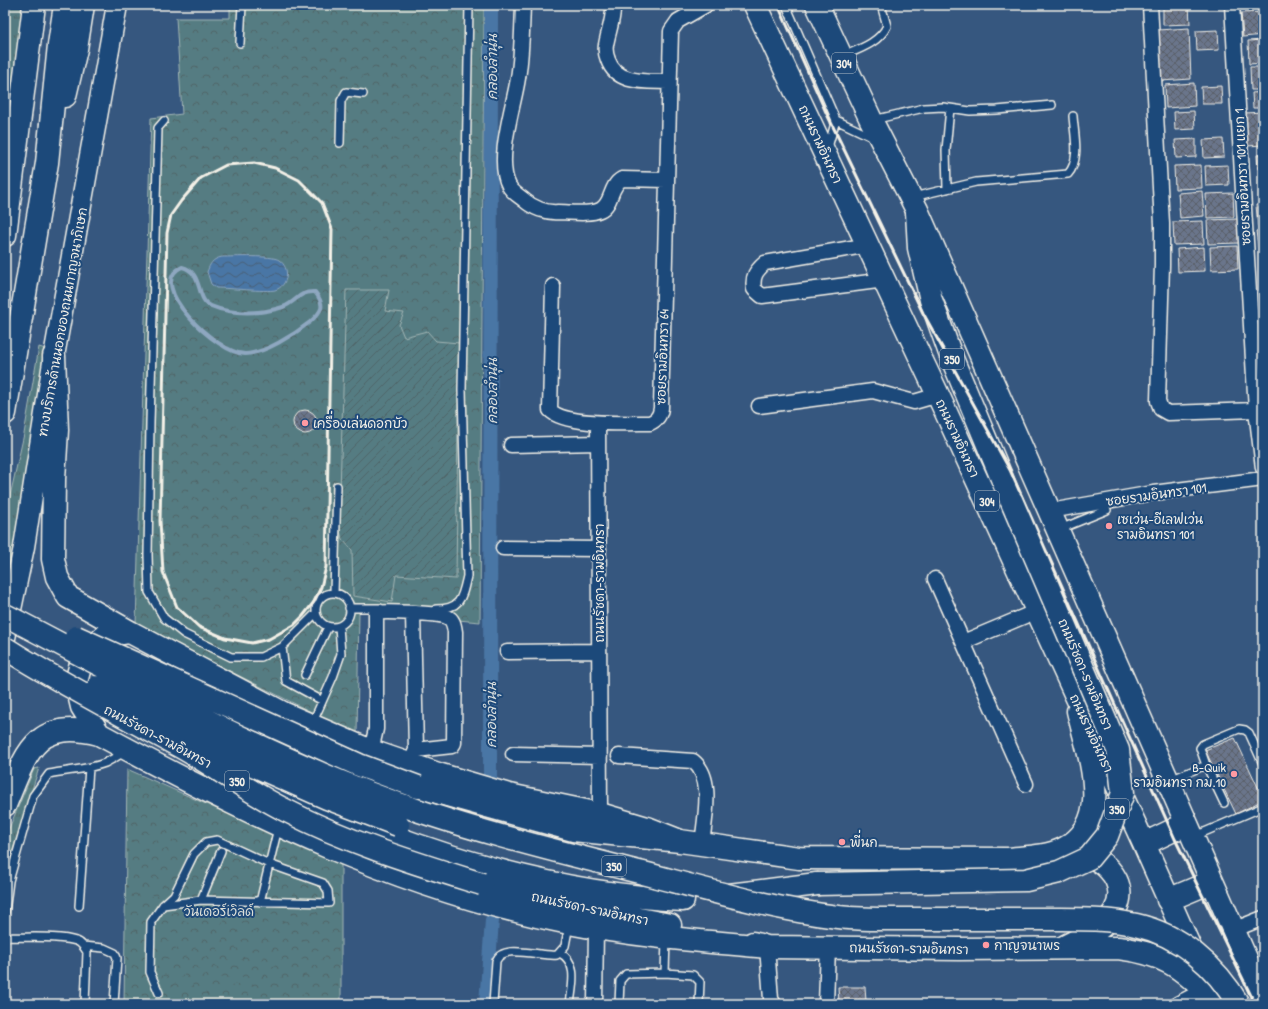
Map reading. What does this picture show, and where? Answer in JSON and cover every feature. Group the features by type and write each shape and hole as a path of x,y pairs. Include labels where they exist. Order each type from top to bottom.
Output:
{"main road":[{"path":"5,235 34,5"},
{"path":"5,413 47,163 59,45 65,5"},
{"path":"47,163 76,49 83,5"},
{"name":"ทางบริการด้านนอกของถนนกาญจนาภิเษก","path":"5,639 24,547 54,356 117,5"},
{"name":"ถนนรามอินทรา","path":"755,5 938,395 1144,844 1211,998"},
{"name":"304","path":"817,5 881,141 914,204 1211,882 1263,997"},
{"name":"ถนนรัชดา-รามอินทรา","path":"5,639 244,761 312,792 446,842 515,861 683,900 817,884 1026,880 1059,872 1089,858 1107,836 1123,792 1118,750 951,356 931,300 919,248 914,204"},
{"path":"54,356 57,430 54,479 53,559 57,577 68,597 130,632 311,726 371,750 413,757 438,774 509,795 600,814 647,828 680,841"},
{"name":"ถนนรัชดา-รามอินทรา","path":"5,606 113,653 359,766 418,787 574,830 680,841 799,858 959,860 1007,859 1037,856 1063,849 1078,839 1089,826 1095,794 1095,788 1073,692"},
{"name":"350","path":"5,616 198,715 289,759 369,792 445,818 522,841 736,898 809,913 847,918 882,919 1086,919 1138,925 1182,944 1200,957 1216,972 1238,1004"},
{"path":"99,734 82,707 76,682 83,656 104,636 130,632"},
{"name":"ถนนรัชดา-รามอินทรา","path":"5,648 90,699 203,760 262,798 297,816 384,852 482,884 598,911 695,929 767,947 966,949 1064,947 1118,948 1154,954 1169,961 1211,998"},
{"path":"5,805 23,762 32,747 43,737 55,732 82,730 99,734 127,750 279,826 345,855 414,880 504,908 569,923 666,938 767,947"},
{"path":"167,770 208,783 282,797 422,847 519,875 619,895 683,900"},
{"path":"1144,844 1189,831"},
{"path":"1063,849 1085,853 1098,860 1110,869 1120,886 1118,906 1102,926 1064,947"},
{"path":"1168,900 1211,882"}],"street":[{"path":"523,5 520,61 504,156 505,175 512,190 527,203 551,213 596,211 606,206 616,182 622,179 666,180"},
{"path":"613,5 613,16 605,47 610,66 617,74 626,78 668,82"},
{"name":"ซอยรามอินทรา 64","path":"553,286 550,410 554,415 561,417 598,423 650,423 656,420 660,414 668,82 671,31 678,21 706,5"},
{"path":"1150,5 1162,224 1158,401 1160,408 1168,413 1256,410"},
{"name":"ซอยรามอินทรา 101 แยก 1","path":"1232,5 1256,410 1263,468"},
{"path":"869,246 765,263 755,272 752,281 754,289 762,296 885,280"},
{"path":"759,406 873,391 914,402 938,395"},
{"name":"ถนนรัชดา-รามอินทรา","path":"598,423 600,814"},
{"path":"511,445 598,443"},
{"name":"ซอยรามอินทรา 101","path":"1054,521 1153,493 1263,479"},
{"path":"503,548 599,548"},
{"path":"935,579 1026,784"},
{"path":"963,642 1037,611"},
{"path":"371,750 376,729 375,615 377,612 413,614 448,617 453,621 456,632 454,743 452,746 413,757 413,614"},
{"path":"507,652 599,651"},
{"path":"513,754 600,756"},
{"path":"619,756 693,761 700,766 707,785 702,845"},
{"path":"1233,930 1263,918"},
{"path":"595,1004 596,928"},
{"path":"767,947 771,999 774,1004"},
{"path":"826,1004 828,947"},
{"path":"1177,1004 1211,998"}],"lane":[{"path":"240,43 242,5"},
{"path":"349,608 448,609 456,606 463,596 467,576 462,390 469,5"},
{"path":"786,5 836,120 826,154"},
{"path":"841,57 883,34 887,26 881,5"},
{"path":"340,143 341,102 346,92 363,94"},
{"path":"871,120 924,108 950,108 970,111 1052,105"},
{"path":"947,189 946,150 950,108"},
{"path":"914,204 947,189 990,180 1068,174 1074,168 1076,157 1073,116"},
{"path":"836,120 881,141"},
{"path":"164,121 158,128 150,438 148,555 149,592 164,618 184,634 231,658 261,657 282,647 316,614 318,601 328,594 334,593 344,598 349,608 347,619 339,626 328,627 320,621 316,614"},
{"path":"334,593 337,486"},
{"path":"1054,521 1107,510"},
{"path":"311,726 321,700 333,677 341,654 339,626"},
{"path":"305,675 328,627"},
{"path":"282,647 286,681 321,700"},
{"path":"1224,803 1200,748 1203,744 1239,729 1245,730 1249,733 1263,764"},
{"path":"5,912 9,881 33,796 49,774 65,770 89,768 105,763 127,750"},
{"path":"1168,781 1206,764"},
{"path":"79,906 89,768"},
{"path":"1189,831 1263,807"},
{"path":"260,902 279,826"},
{"path":"159,993 150,972 151,922 163,905 174,895 194,854 206,842 217,840 269,864 323,883 328,891 329,903 201,900 163,905"},
{"path":"201,900 221,851"},
{"path":"493,1004 496,961 500,954 507,951 555,955 560,953 565,946 569,923"},
{"path":"5,937 76,940 87,952 85,1004"},
{"path":"665,973 666,938"},
{"path":"83,946 104,948 115,953 117,958 114,1004"},
{"path":"560,953 568,958 573,967 570,1004"},
{"path":"619,1004 620,981 626,974 665,973 692,974 696,977 700,984 699,1004"}],"green space":[{"path":"5,5 28,5 5,172"},
{"path":"230,5 484,5 480,622 359,611 357,735 136,624 151,118 182,114 176,18 230,18"},
{"path":"346,290 389,290 385,311 404,313 399,325 404,337 427,331 436,341 459,343 456,579 396,575 392,602 353,596 352,550 342,539 339,526"},
{"path":"39,347 49,350 5,605 5,518 24,434"},
{"path":"39,768 5,874 5,838 34,769"},
{"name":"วันเดอร์เวิลด์","path":"127,769 341,864 341,1004 124,1004"}],"water":[{"path":"222,257 275,258 283,263 286,272 285,281 283,285 275,290 216,288 211,284 207,272 212,262"}],"building":[{"path":"1163,5 1189,5 1190,24 1163,25"},
{"path":"1244,5 1263,5 1263,8 1245,9"},
{"path":"1263,12 1263,35 1243,37 1241,13"},
{"path":"1189,28 1191,79 1161,81 1158,30"},
{"path":"1218,30 1219,50 1197,51 1196,31"},
{"path":"1263,40 1263,63 1249,64 1248,41"},
{"path":"1250,67 1263,67 1263,90 1251,90"},
{"path":"1194,83 1195,106 1166,108 1165,85"},
{"path":"1221,86 1222,104 1202,104 1201,87"},
{"path":"1263,92 1263,108 1253,108 1252,93"},
{"path":"1194,111 1195,129 1175,130 1174,112"},
{"path":"1263,112 1263,145 1247,146 1245,113"},
{"path":"1196,139 1196,157 1176,158 1175,140"},
{"path":"1223,139 1224,157 1204,158 1203,140"},
{"path":"1257,155 1263,155 1263,168 1258,169"},
{"path":"1201,165 1202,188 1175,189 1174,166"},
{"path":"1228,165 1229,185 1206,186 1205,166"},
{"path":"1202,191 1204,216 1180,218 1178,193"},
{"path":"1233,193 1234,217 1207,218 1206,194"},
{"path":"1263,204 1263,225 1258,226 1256,205"},
{"path":"1238,219 1239,243 1208,244 1207,220"},
{"path":"1203,221 1204,244 1174,245 1173,222"},
{"path":"1263,230 1263,251 1259,252 1256,231"},
{"path":"1237,246 1238,269 1211,270 1210,247"},
{"path":"1204,247 1205,271 1178,272 1177,249"},
{"path":"1260,258 1263,258 1263,283 1262,283"},
{"name":"เครื่องเล่นดอกบัว","path":"300,410 310,410 317,417 317,427 310,434 300,434 293,427 293,417"},
{"name":"B-Quik รามอินทรา กม.10","path":"1235,738 1263,798 1263,800 1236,814 1205,750"},
{"path":"838,987 865,987 866,1001 839,1003"}],"waterway":[{"name":"คลองลำนุ่น","path":"490,777 491,5"},
{"path":"182,267 194,274 206,303 219,309 237,312 266,311 288,305 301,295 309,292 315,292 321,301 321,308 317,315 304,327 270,347 261,351 245,354 233,351 218,343 203,331 189,317 178,302 172,288 172,276 182,267"},
{"name":"คลองลำนุ่น","path":"486,1004 492,920"}],"railway":[{"path":"778,5 825,110 923,313 1010,470 1175,839 1255,1004"},
{"path":"254,163 275,168 299,180 322,203 332,229 326,567 321,587 314,602 303,616 294,625 269,639 252,643 225,638 199,627 177,607 163,572 160,521 167,233 171,215 201,178 226,165 254,163"}],"place":[{"name":"เครื่องเล่นดอกบัว","path":"305,423"},
{"name":"เซเว่น-อีเลฟเว่น รามอินทรา 101","path":"1109,526"},
{"name":"B-Quik รามอินทรา กม.10","path":"1234,774"},
{"name":"พี่นก","path":"842,842"},
{"name":"กาญจนาพร","path":"986,945"}]}
